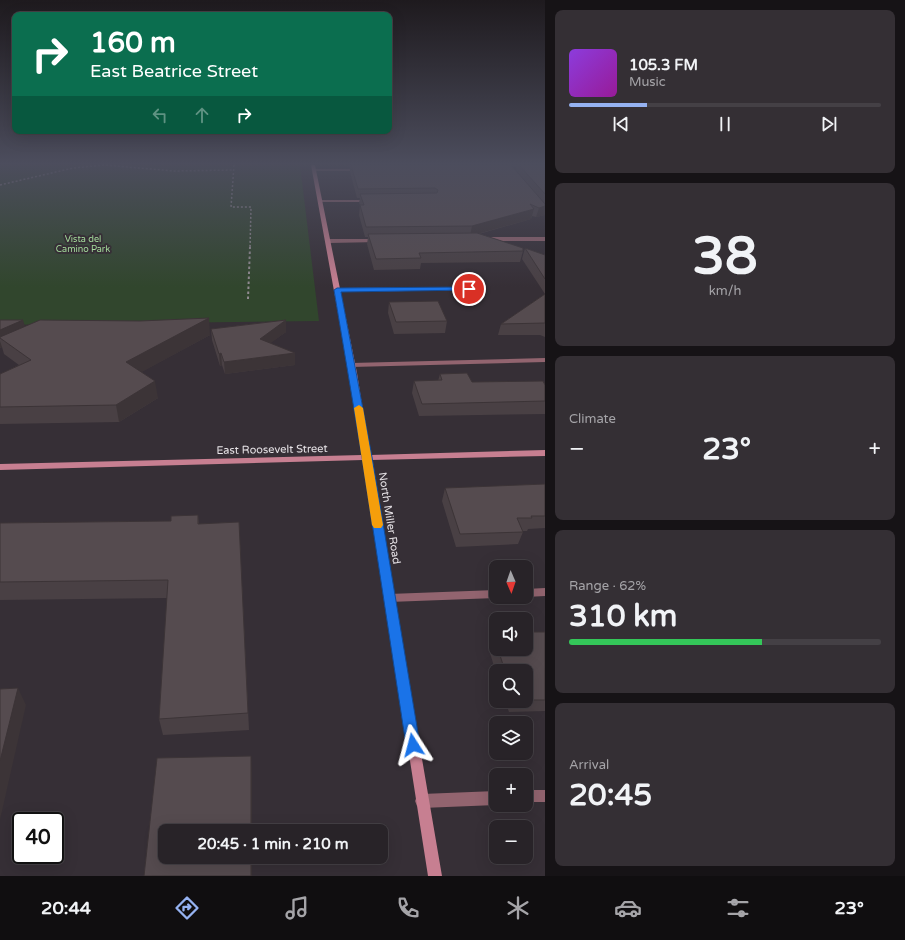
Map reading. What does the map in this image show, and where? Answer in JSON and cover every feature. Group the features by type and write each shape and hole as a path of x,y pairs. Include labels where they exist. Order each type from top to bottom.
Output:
{"street":[{"name":"North Miller Road","path":"322,206 367,457 435,876"},
{"path":"482,240 545,239"},
{"path":"328,241 386,241"},
{"path":"337,290 483,289"},
{"path":"351,365 545,360"},
{"name":"East Roosevelt Street","path":"0,467 545,453"},
{"path":"533,593 545,592"},
{"path":"389,598 489,594"},
{"path":"533,796 545,796"},
{"path":"422,801 489,798"}],"path":[{"path":"231,206 251,207 248,300"}],"green space":[{"name":"Vista del Camino Park","path":"0,206 305,206 319,321 0,325"}],"building":[{"path":"360,206 532,206 534,209 472,226 366,227"},
{"path":"534,206 545,206 545,206 539,208"},
{"path":"477,233 523,248 523,251 419,253 421,258 376,259 368,234"},
{"path":"525,248 545,255 545,279"},
{"path":"545,294 545,323 501,324"},
{"path":"438,301 447,321 396,322 389,302"},
{"path":"209,318 126,362 155,381 116,405 0,407 0,374 31,360 0,337 40,320 140,321"},
{"path":"0,320 23,320 0,330"},
{"path":"286,320 260,339 295,353 224,362 221,353 219,354 211,329"},
{"path":"467,373 472,382 543,381 545,385 545,401 422,404 414,381 442,380 440,374"},
{"path":"545,484 545,516 517,518 523,532 460,534 445,488"},
{"path":"198,515 198,524 239,522 248,713 159,719 168,580 0,582 0,523 171,521 171,516"},
{"path":"533,632 545,632 545,700 533,700 533,664 503,664 500,656 533,656"},
{"path":"18,688 0,761 0,689"},
{"path":"251,756 251,824 158,824 158,864 251,864 251,876 144,876 157,758"}],"slow traffic":[{"path":"359,408 378,525"}],"route":[{"path":"413,745 367,457 337,290 469,289"}]}
